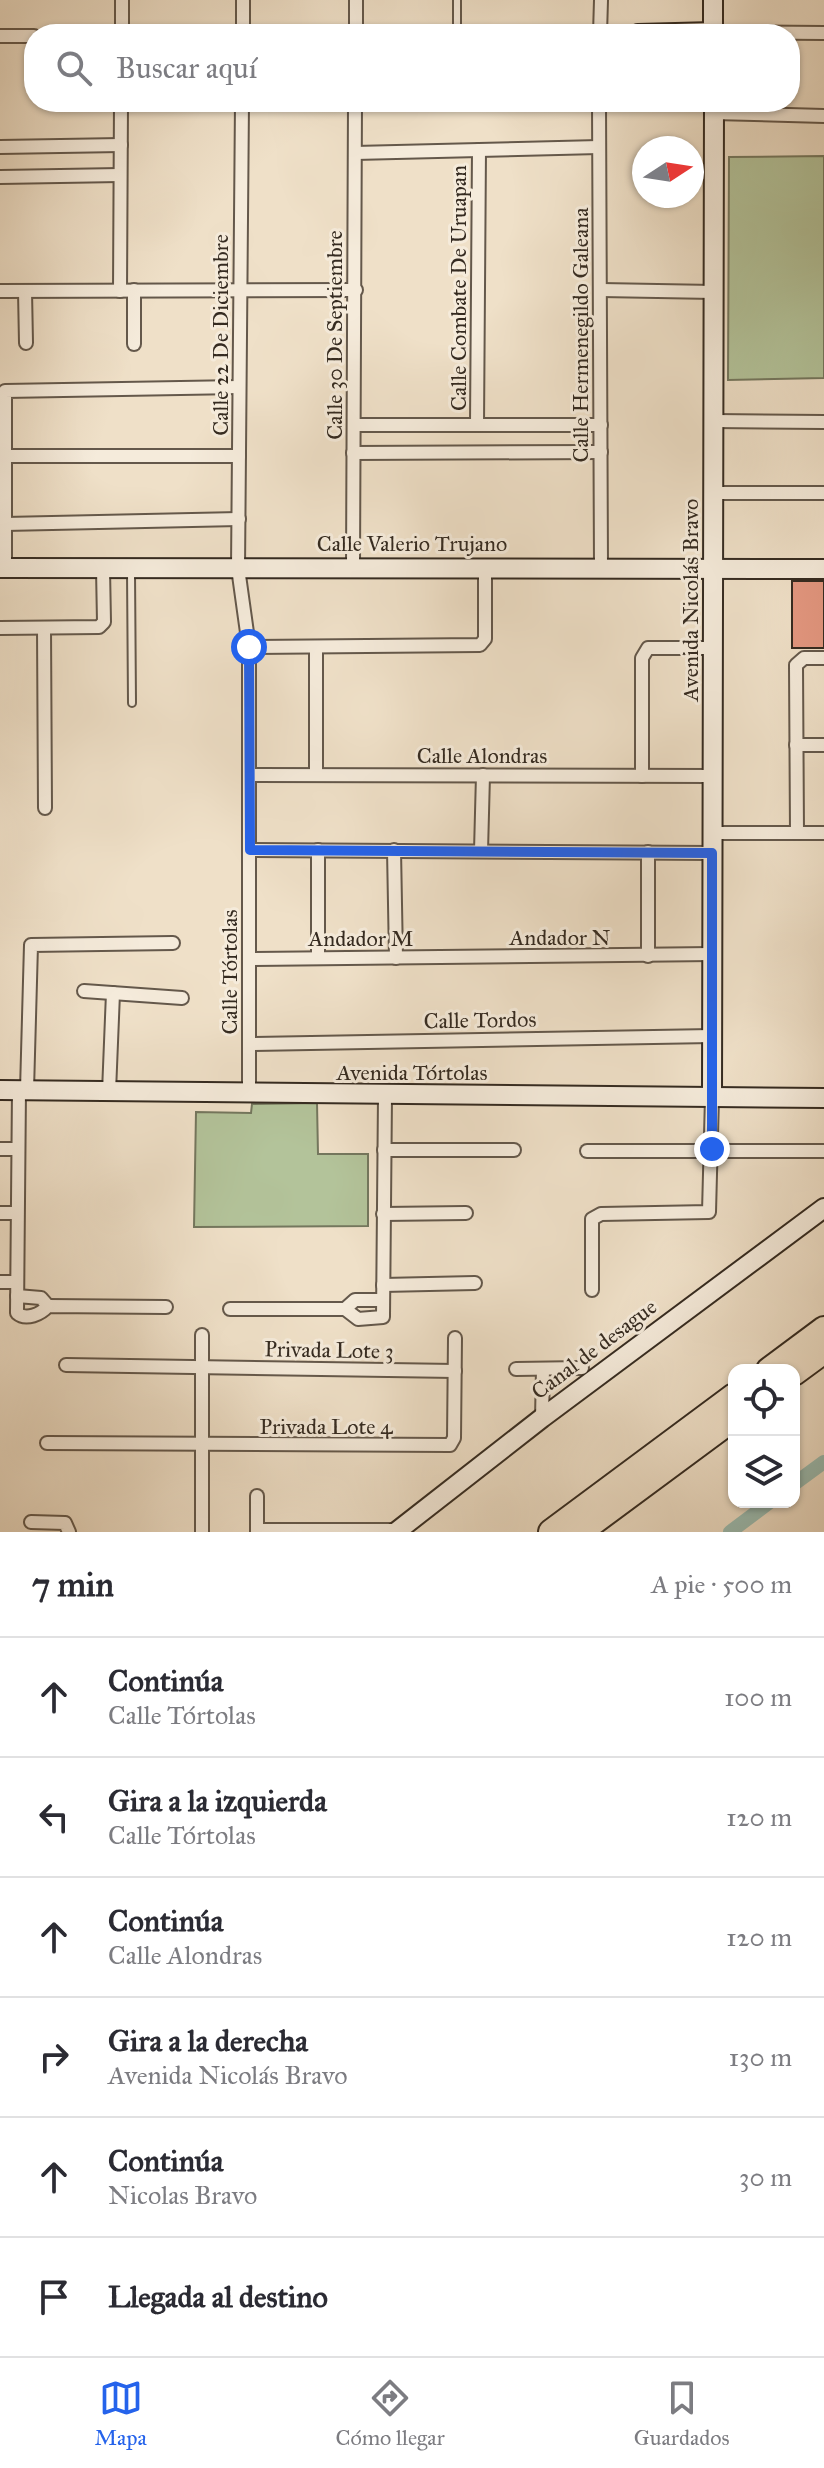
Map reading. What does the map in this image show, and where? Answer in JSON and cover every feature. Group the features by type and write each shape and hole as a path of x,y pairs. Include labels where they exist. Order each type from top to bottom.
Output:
{"highway":[{"path":"777,1364 824,1329"},
{"path":"800,1369 824,1351"},
{"path":"551,1532 728,1400"},
{"path":"580,1532 728,1422"}],"street":[{"path":"122,0 122,24"},
{"path":"243,0 243,24"},
{"path":"356,0 356,24"},
{"path":"600,24 601,0"},
{"path":"713,0 713,24"},
{"path":"800,33 824,33"},
{"path":"0,36 24,36"},
{"path":"120,291 121,112"},
{"name":"Calle 22 De Diciembre","path":"238,568 242,112"},
{"name":"Calle 30 De Septiembre","path":"353,567 355,112"},
{"name":"Calle Hermenegildo Galeana","path":"599,112 601,567"},
{"name":"Avenida Nicolás Bravo","path":"712,1097 714,112"},
{"path":"775,112 824,116"},
{"path":"0,147 121,145"},
{"path":"355,153 599,147"},
{"name":"Calle Combate De Uruapan","path":"477,425 479,150"},
{"path":"0,177 120,175"},
{"path":"134,290 134,344"},
{"path":"0,291 356,290"},
{"path":"601,290 714,292"},
{"path":"25,291 26,343"},
{"path":"2,568 5,391 239,387"},
{"path":"715,421 824,422"},
{"path":"354,425 601,425"},
{"path":"353,453 601,452"},
{"path":"5,456 239,456"},
{"path":"715,493 824,493"},
{"path":"5,524 239,519"},
{"path":"249,647 480,645 485,639 485,567"},
{"name":"Calle Valerio Trujano","path":"2,568 824,569"},
{"name":"Calle Tórtolas","path":"238,568 249,647 249,1094"},
{"path":"0,628 99,627 104,622 103,569"},
{"path":"44,628 45,808"},
{"path":"316,647 316,775"},
{"path":"642,776 642,658 648,648 714,648"},
{"path":"797,833 796,665 804,658 824,658"},
{"path":"796,745 824,745"},
{"name":"Calle Alondras","path":"250,775 714,776"},
{"path":"481,851 483,775"},
{"path":"714,833 824,833"},
{"path":"250,850 712,853"},
{"path":"318,850 318,958"},
{"path":"394,850 396,958"},
{"path":"648,852 648,956 713,954"},
{"path":"166,1307 48,1306 39,1314 20,1316 17,1289 18,1149 15,1090 31,945 173,943"},
{"name":"Andador N","path":"473,957 648,956"},
{"name":"Andador M","path":"249,959 473,957"},
{"path":"84,991 182,998"},
{"path":"109,1092 113,993"},
{"name":"Calle Tordos","path":"249,1044 712,1036"},
{"name":"Avenida Tórtolas","path":"15,1090 824,1098"},
{"path":"230,1309 345,1309 358,1319 380,1320 383,1300 385,1096"},
{"path":"592,1290 592,1219 601,1214 709,1212 712,1097"},
{"path":"0,1149 18,1149"},
{"path":"384,1150 514,1150"},
{"path":"587,1151 824,1151"},
{"name":"Canal de desague","path":"398,1531 542,1418 824,1208"},
{"path":"0,1213 17,1213"},
{"path":"383,1214 466,1213"},
{"path":"0,1282 41,1298 48,1306"},
{"path":"383,1285 475,1283"},
{"path":"345,1309 355,1300 383,1300"},
{"path":"202,1335 202,1532"},
{"path":"455,1338 455,1371"},
{"name":"Privada Lote 3","path":"66,1365 455,1371"},
{"path":"516,1369 582,1368"},
{"path":"542,1418 543,1369"},
{"name":"Privada Lote 4","path":"47,1443 450,1445 454,1438 455,1371"},
{"path":"257,1496 257,1531 398,1531"},
{"path":"31,1522 65,1523 69,1532"}],"lane":[{"path":"457,0 457,24"},
{"path":"131,569 132,703"}],"green space":[{"path":"824,156 824,378 728,380 729,157"},
{"path":"317,1103 318,1154 368,1154 368,1226 194,1227 196,1112 251,1113 252,1104"}],"building":[{"path":"792,581 824,581 824,648 792,648"}],"waterway":[{"path":"800,1480 824,1462"},
{"path":"730,1532 762,1508"}],"route":[{"path":"249,647 250,850 712,853 712,1149"}]}
